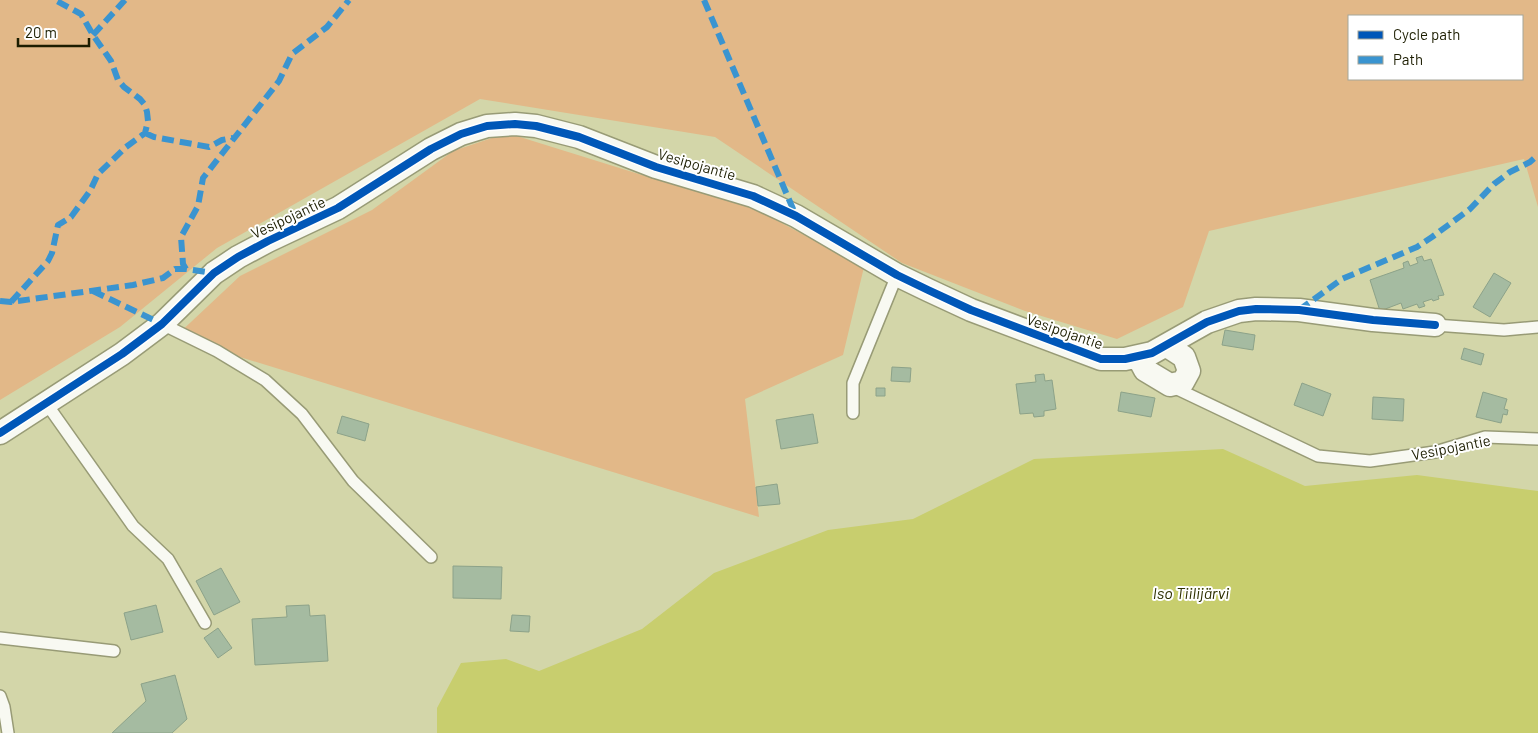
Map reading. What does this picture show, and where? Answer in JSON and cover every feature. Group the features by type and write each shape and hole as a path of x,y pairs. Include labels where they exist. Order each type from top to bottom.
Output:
{"street":[{"name":"Vesipojantie","path":"0,433 122,354 162,324 214,273 238,257 338,208 431,149 462,134 487,126 515,124 536,126 579,137 656,167 753,196 796,216 897,275 971,310 1101,359 1125,359 1152,353 1207,322 1239,311 1256,309 1299,310 1374,320 1435,325"},
{"path":"1167,346 1184,357 1189,371 1183,382 1170,386"},
{"name":"Vesipojantie","path":"1138,357 1145,370 1170,386"}],"lane":[{"path":"854,413 853,383 897,275"},
{"path":"162,324 217,351 265,380 302,414 353,481 431,557"},
{"name":"Vesipojantie","path":"1435,325 1504,330 1538,327"},
{"name":"Vesipojantie","path":"1170,386 1318,456 1370,461 1435,452 1485,437 1538,439"},
{"path":"46,403 134,526 168,559 205,623"},
{"path":"0,638 114,651"},
{"path":"0,696 4,707 8,733"}],"shaded area":[{"path":"0,0 1538,0 1538,207 1524,159 1209,231 1183,307 1117,339 1025,311 902,263 715,137 480,99 217,248 120,327 0,400"},
{"path":"507,133 750,206 864,267 843,355 745,399 759,517 175,337 240,276 372,210 453,151"}],"water":[{"name":"Iso Tiilijärvi","path":"1223,449 1305,486 1417,475 1538,491 1538,733 437,733 437,708 461,663 506,659 539,671 642,629 714,573 828,530 913,519 1034,459"}],"building":[{"path":"1422,256 1424,261 1431,259 1444,295 1438,296 1439,299 1433,301 1432,299 1423,302 1425,306 1419,308 1417,304 1403,309 1401,303 1380,311 1370,280 1404,268 1403,263 1408,261 1410,266 1418,263 1416,258"},
{"path":"1494,273 1511,283 1490,317 1473,307"},
{"path":"1225,330 1255,335 1253,350 1222,345"},
{"path":"1464,348 1484,354 1481,365 1461,359"},
{"path":"892,367 911,368 910,382 891,381"},
{"path":"1044,374 1045,381 1052,380 1056,409 1044,411 1044,416 1034,417 1033,413 1020,414 1016,384 1036,382 1035,375"},
{"path":"1302,383 1331,394 1323,416 1294,405"},
{"path":"876,388 885,388 885,396 876,396"},
{"path":"1121,392 1155,398 1151,417 1118,411"},
{"path":"1483,392 1507,399 1504,409 1508,410 1507,415 1503,414 1501,423 1476,417"},
{"path":"1373,397 1404,399 1403,421 1372,419"},
{"path":"813,414 818,443 781,449 776,420"},
{"path":"342,416 369,424 365,441 337,433"},
{"path":"777,484 780,504 758,506 756,487"},
{"path":"453,566 502,567 501,599 453,598"},
{"path":"221,568 240,602 214,615 196,581"},
{"path":"156,605 163,632 131,640 124,613"},
{"path":"309,605 310,616 325,615 328,661 255,665 252,619 287,617 286,606"},
{"path":"512,615 530,616 529,632 510,631"},
{"path":"218,628 232,648 218,658 204,638"},
{"path":"175,675 187,719 172,733 112,733 146,701 141,684"}],"marked path":[{"path":"11,302 48,261 52,253 58,225 71,217 90,191 98,174 126,147 145,133 148,121 145,105 118,80 111,61 81,14 55,0"},
{"path":"93,35 125,0"},
{"path":"186,269 183,264 181,237 198,206 203,178 279,81 292,54 327,27 349,0"},
{"path":"704,0 796,216"},
{"path":"145,133 154,137 209,147 222,140 233,138"},
{"path":"1299,310 1342,279 1417,247 1470,209 1494,184 1538,155"},
{"path":"0,301 11,302 133,285 163,278 175,269 214,273"},
{"path":"93,291 162,324"}],"cycle path":[{"path":"0,433 122,354 162,324 214,273 238,257 338,208 431,149 461,134 487,126 515,124 536,126 579,137 656,167 753,196 796,216 897,275 928,290 971,310 1101,359 1125,359 1152,353 1207,322 1239,311 1256,309 1299,310 1373,320 1435,325"}]}
